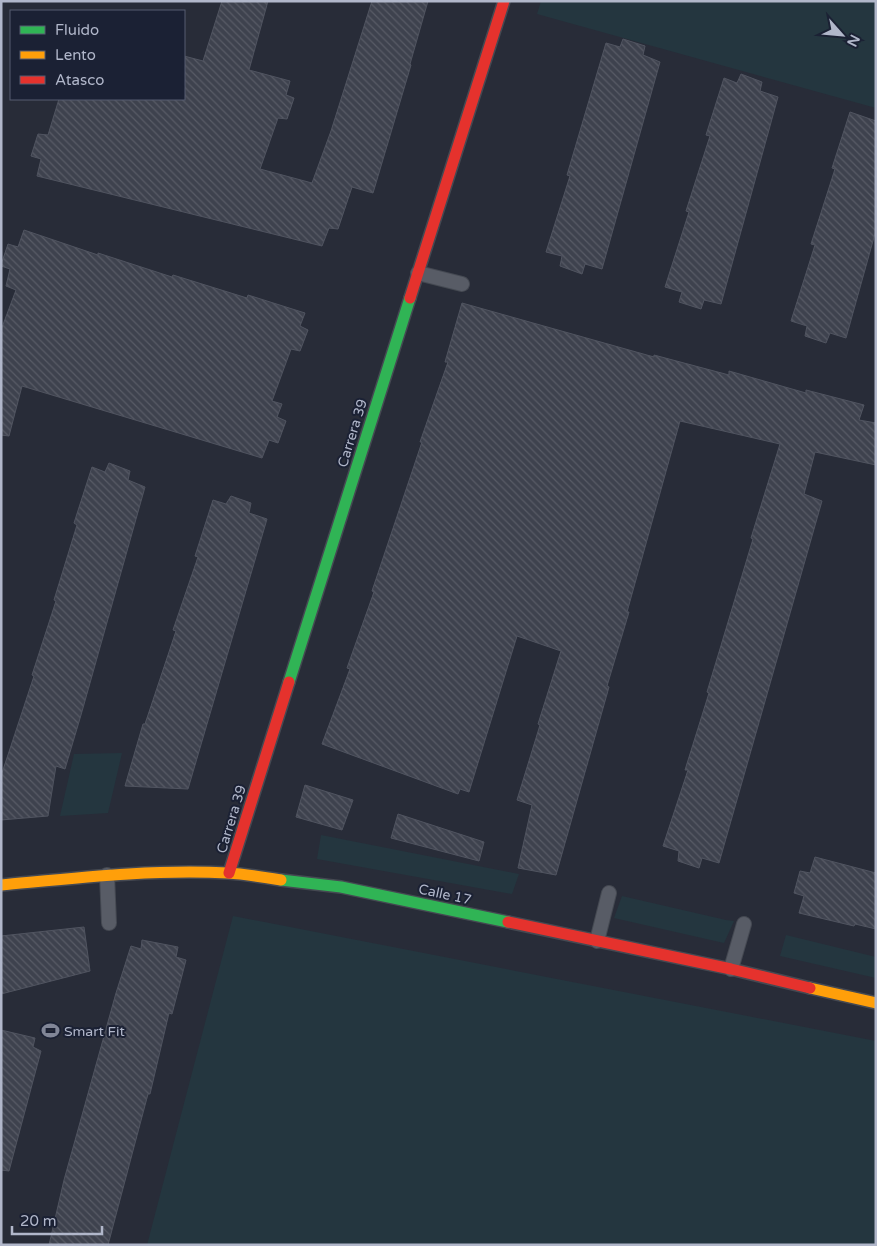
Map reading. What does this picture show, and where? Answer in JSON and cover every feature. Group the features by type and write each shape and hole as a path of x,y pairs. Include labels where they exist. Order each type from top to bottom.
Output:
{"street":[{"name":"Carrera 39","path":"230,874 504,1"},
{"name":"Calle 17","path":"1,885 107,875 178,872 230,874 341,887 731,969 876,1003"}],"lane":[{"path":"418,273 462,284"},
{"path":"107,875 109,922"},
{"path":"597,941 610,893"},
{"path":"731,969 744,924"}],"shaded area":[{"path":"541,1 876,1 876,108 537,14"},
{"path":"122,753 108,813 60,816 74,754"},
{"path":"321,835 519,874 512,894 317,859"},
{"path":"622,896 734,921 724,943 614,918"},
{"path":"233,916 876,1041 876,1245 147,1245"},
{"path":"786,935 876,957 876,978 780,956"}],"building":[{"path":"222,1 268,1 249,70 290,81 286,95 294,98 287,119 278,118 260,169 312,183 331,131 372,1 428,1 373,193 352,187 338,229 329,228 322,246 37,176 41,159 31,156 38,134 48,135 59,100 185,100 185,56 203,61"},
{"path":"623,39 645,46 643,55 660,62 602,269 585,264 582,274 560,266 562,256 546,252 570,176 567,175 606,43 620,47"},
{"path":"741,74 762,82 760,91 778,97 721,304 704,300 701,309 679,302 682,292 665,287 689,212 686,211 710,136 706,135 724,78 737,83"},
{"path":"850,112 876,121 876,230 846,338 830,333 826,343 805,336 807,326 791,321 815,245 811,244 835,169 832,168"},
{"path":"24,230 172,277 173,275 247,298 248,295 305,313 300,326 308,330 300,351 291,349 272,401 282,404 277,417 286,421 278,443 269,440 262,458 22,386 9,436 1,435 1,330 16,290 6,286 10,269 1,265 8,244 18,247"},
{"path":"462,303 654,357 654,355 729,375 729,371 806,393 806,390 864,405 859,420 876,423 876,465 815,452 804,494 822,501 719,863 702,858 699,868 678,861 679,851 663,846 688,770 685,770 753,539 751,538 780,444 680,421 627,612 629,612 607,686 609,687 556,875 518,868 532,805 517,800 561,651 517,636 469,792 460,789 458,794 322,744 350,669 347,668 374,592 372,591 448,362 445,362"},
{"path":"109,463 130,471 128,480 145,487 65,769 56,766 48,816 1,820 1,776 56,601 54,600 77,525 74,523 92,467 105,472"},
{"path":"231,496 251,503 249,513 267,519 188,789 125,786 143,724 145,724 176,631 173,630 198,557 195,556 213,500 226,504"},
{"path":"305,785 353,800 342,830 296,817"},
{"path":"398,814 484,842 479,861 391,838"},
{"path":"815,857 876,873 876,929 855,924 854,926 799,913 804,896 794,893 800,871 810,873"},
{"path":"84,927 90,971 1,994 1,936"},
{"path":"142,940 178,947 176,957 186,960 172,1014 169,1013 150,1094 148,1094 108,1245 49,1245 64,1180 116,993 131,946 141,949"},
{"path":"1,1030 35,1038 33,1047 41,1051 9,1171 1,1170"}],"traffic: fast":[{"path":"289,682 410,298"},
{"path":"281,880 341,887 508,922"}],"traffic: slow":[{"path":"1,885 171,872 228,873 281,880"},
{"path":"810,988 876,1003"}],"traffic: jam":[{"path":"410,298 504,1"},
{"path":"229,873 289,682"},
{"path":"508,922 731,969 810,988"}],"place":[{"name":"Smart Fit","path":"50,1031"}]}
